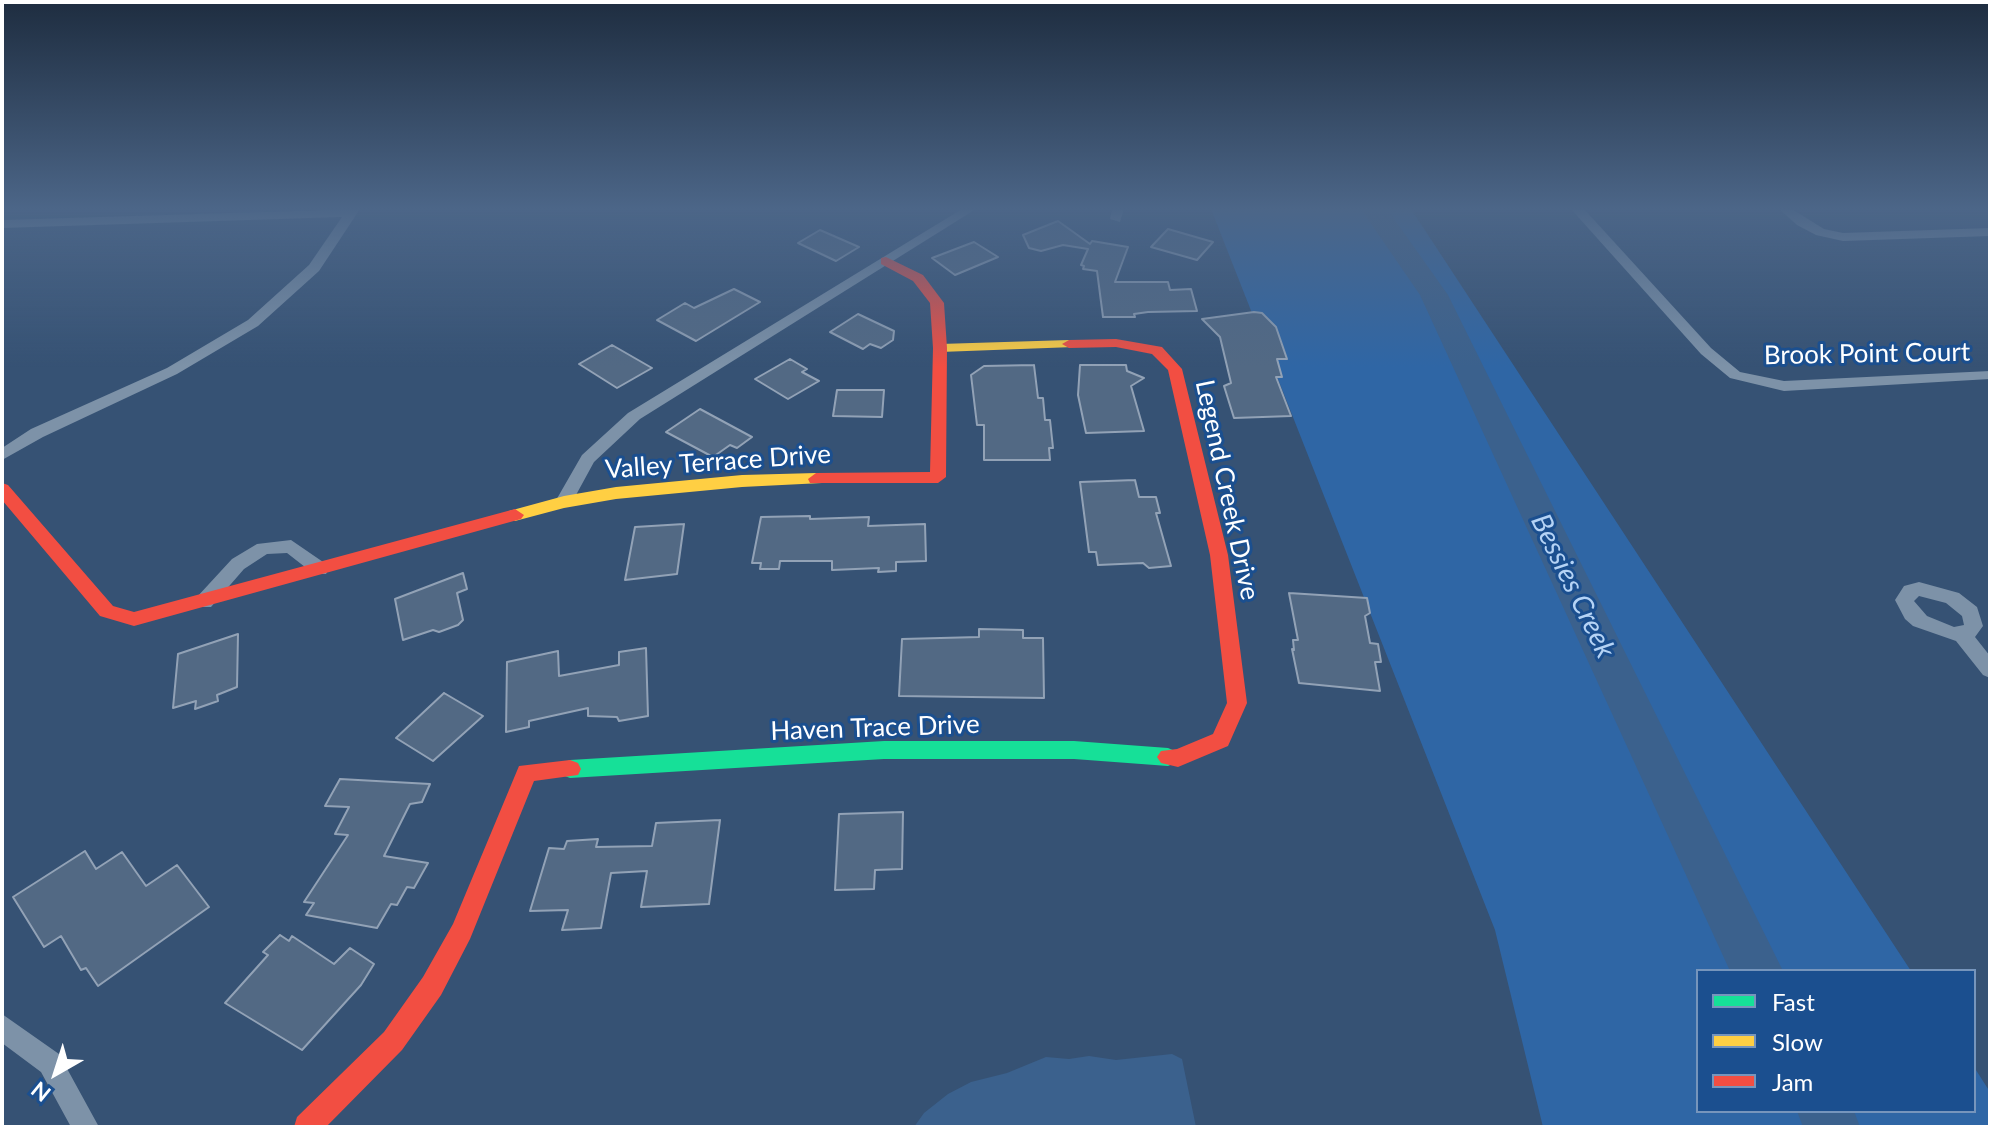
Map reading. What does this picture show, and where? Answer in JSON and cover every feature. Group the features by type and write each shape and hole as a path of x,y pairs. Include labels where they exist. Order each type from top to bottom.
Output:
{"street":[{"path":"2,455 37,433 172,371 253,323 318,262"},
{"path":"564,502 588,459 634,416 885,262"},
{"path":"887,262 918,278 937,303 940,348"},
{"name":"Brook Point Court","path":"1625,262 1715,361 1745,379 1784,386 1990,375"},
{"name":"Legend Creek Drive","path":"940,348 1116,343 1157,350 1175,369 1219,555 1237,703 1221,740"},
{"name":"Valley Terrace Drive","path":"2,489 107,611 120,617 150,617 564,502 631,491 742,481 938,477 940,348"},
{"path":"204,602 238,564 263,548 291,546 320,569"},
{"path":"1962,634 1990,670"},
{"name":"Haven Trace Drive","path":"307,1127 393,1041 432,986 462,931 527,772 884,750 1074,750 1178,758 1221,740"},
{"path":"2,1027 50,1063 86,1127"}],"shaded area":[{"path":"1232,262 1446,262 1910,969 1696,969 1696,1113 1976,1113 1976,1070 1990,1092 1990,1127 1543,1127 1495,930"},
{"path":"1172,1054 1182,1059 1196,1127 914,1127 924,1113 948,1094 971,1082 1007,1073 1046,1057 1069,1059 1089,1056 1116,1060"}],"building":[{"path":"937,262 987,262 955,275"},
{"path":"1082,262 1123,262 1115,282 1168,282 1170,290 1191,289 1197,311 1103,317 1097,271 1083,269"},
{"path":"734,289 760,302 696,341 657,320 685,303 694,308"},
{"path":"1262,313 1276,327 1287,359 1277,359 1282,377 1276,377 1291,416 1234,418 1224,386 1231,383 1220,337 1202,319"},
{"path":"858,314 894,331 893,340 881,348 870,344 863,349 830,332"},
{"path":"612,345 652,368 617,388 579,364"},
{"path":"790,359 807,369 802,372 819,381 788,399 755,379"},
{"path":"1034,365 1038,398 1043,398 1045,420 1050,420 1053,448 1049,448 1050,460 984,460 984,425 977,425 971,375 984,366"},
{"path":"1080,365 1126,365 1127,371 1144,378 1131,386 1144,431 1086,433 1078,395"},
{"path":"837,390 884,390 882,417 833,416"},
{"path":"700,409 752,437 737,448 730,445 713,457 666,432"},
{"path":"1135,480 1139,497 1156,497 1160,513 1156,513 1171,566 1149,568 1143,563 1098,565 1096,552 1089,552 1080,482"},
{"path":"810,516 810,519 869,517 868,526 925,524 926,561 896,562 896,571 878,572 879,568 832,570 832,561 780,561 779,569 760,569 761,563 752,563 761,517"},
{"path":"684,524 677,574 625,580 635,527"},
{"path":"463,573 467,589 457,593 463,620 439,632 433,630 403,640 395,599"},
{"path":"1289,593 1367,598 1370,613 1365,616 1370,643 1378,644 1381,662 1375,662 1380,691 1299,683 1292,649 1293,640 1298,640"},
{"path":"979,629 1023,630 1023,638 1043,638 1044,698 899,696 902,639 979,637"},
{"path":"238,634 237,687 217,695 218,701 195,709 196,701 173,708 178,654"},
{"path":"646,648 648,716 619,721 617,717 588,716 588,708 529,721 529,727 506,732 507,662 558,651 559,676 619,665 619,652"},
{"path":"444,693 483,716 433,761 396,738"},
{"path":"340,779 430,784 422,802 410,804 384,856 428,863 414,888 407,887 397,905 391,904 377,928 306,915 314,903 304,902 348,835 335,834 349,807 325,806"},
{"path":"903,812 902,869 875,870 874,889 835,890 839,814"},
{"path":"720,820 709,904 641,907 647,871 611,873 601,928 562,930 568,910 530,911 549,848 564,849 567,841 598,839 596,847 652,846 656,823"},
{"path":"85,851 96,869 122,852 146,886 177,865 209,907 98,986 86,968 81,970 61,936 44,947 13,897"},
{"path":"280,935 289,941 292,936 334,964 350,948 374,964 361,985 302,1050 225,1003 268,955 263,952"}],"waterway":[{"name":"Bessies Creek","path":"1411,262 1434,295 1756,969"},
{"name":"Bessies Creek","path":"1826,1113 1832,1127"}],"traffic: fast":[{"path":"570,769 884,750 1074,750 1168,757"}],"traffic: slow":[{"path":"940,348 1069,344"},
{"path":"515,515 616,493 742,481 816,479"}],"traffic: jam":[{"path":"816,479 938,477 940,348 937,303 918,278 887,262"},
{"path":"1069,344 1116,343 1157,350 1175,369 1219,555 1237,703 1221,740 1178,758 1168,757"},
{"path":"2,489 107,611 134,619 515,515"},
{"path":"307,1127 393,1041 432,986 462,931 527,772 570,769"}]}
